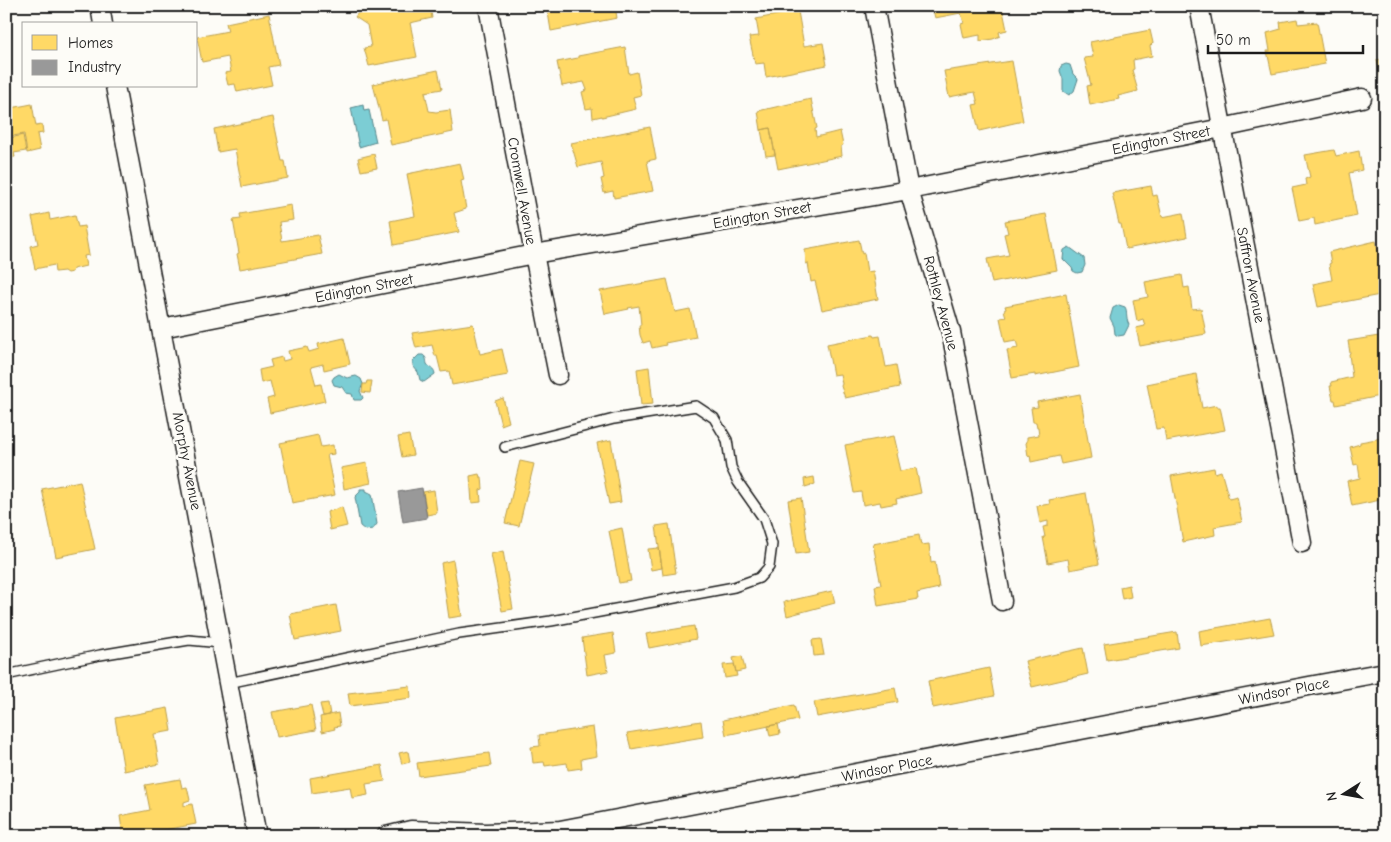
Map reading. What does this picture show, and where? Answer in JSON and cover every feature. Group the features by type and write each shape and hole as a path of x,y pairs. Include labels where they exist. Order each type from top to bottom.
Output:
{"street":[{"path":"100,6 103,22"},
{"name":"Cromwell Avenue","path":"488,6 558,375"},
{"name":"Rothley Avenue","path":"874,6 910,190 951,332 1002,601"},
{"name":"Saffron Avenue","path":"1199,6 1302,543"},
{"name":"Morphy Avenue","path":"115,88 257,836"},
{"name":"Edington Street","path":"162,328 534,254 910,190 1362,98"},
{"name":"Windsor Place","path":"386,836 411,830 486,832 560,830 1385,672"}],"lane":[{"path":"228,683 459,634 551,621 734,587 759,578 769,567 772,544 764,519 738,482 731,467 727,440 714,418 696,406 614,419 505,447"},
{"path":"6,675 100,655 189,640 221,643"}],"water":[{"path":"1070,65 1073,74 1078,79 1074,91 1069,95 1063,91 1063,79 1060,71 1061,66"},
{"path":"363,105 364,111 369,110 376,142 359,147 351,108"},
{"path":"1069,247 1084,258 1085,265 1082,272 1077,273 1073,271 1063,259 1064,250"},
{"path":"1119,305 1125,307 1129,325 1124,335 1118,336 1115,334 1110,318 1113,308"},
{"path":"419,355 425,357 428,366 434,370 435,374 424,382 420,380 418,372 413,366 413,361"},
{"path":"339,374 347,378 356,376 361,379 363,384 360,391 363,398 361,400 354,400 352,394 346,393 342,387 334,385 332,380"},
{"path":"360,489 366,489 366,491 372,494 377,524 373,529 365,530 360,526 355,497 360,492"}],"building: Homes":[{"path":"363,6 430,6 432,18 410,23 417,57 369,66 364,48 371,47 367,25 355,17"},
{"path":"547,6 615,6 617,18 551,31"},
{"path":"932,6 1002,6 1007,30 999,32 1000,36 993,39 980,41 980,35 964,38 961,24 964,23 961,13 935,18"},
{"path":"798,11 804,46 823,43 827,65 766,77 764,63 755,64 749,37 759,36 756,19"},
{"path":"269,14 279,65 268,67 272,85 237,92 235,84 228,85 225,73 231,72 228,57 202,62 198,37 228,31 226,23"},
{"path":"1297,19 1298,24 1317,22 1325,64 1272,74 1267,51 1270,51 1267,33 1281,29 1280,22"},
{"path":"1150,30 1153,43 1150,46 1152,56 1133,60 1134,69 1132,70 1138,91 1118,96 1119,99 1090,105 1087,86 1091,85 1084,58 1093,57 1090,42"},
{"path":"625,47 629,74 637,72 641,95 633,97 636,109 593,118 592,108 586,109 582,92 587,90 584,82 562,86 557,62"},
{"path":"1385,58 1385,79 1381,79 1377,60"},
{"path":"1012,61 1023,121 979,131 973,105 978,104 975,92 949,97 944,71"},
{"path":"438,70 442,89 425,92 429,111 450,110 453,132 391,145 386,119 382,120 373,84"},
{"path":"811,99 817,128 815,129 816,137 840,131 843,145 841,146 842,156 778,169 770,128 761,130 758,111"},
{"path":"32,104 36,126 42,125 43,133 37,134 40,150 27,153 24,134 8,137 6,109"},
{"path":"273,117 282,161 285,161 288,178 242,187 235,149 218,152 214,129"},
{"path":"650,127 656,159 647,161 653,191 614,198 613,191 604,193 601,179 604,178 601,162 578,167 571,143"},
{"path":"770,128 775,155 766,156 761,130"},
{"path":"23,135 26,151 14,153 15,157 8,158 6,139"},
{"path":"1334,150 1336,156 1359,151 1362,170 1349,173 1357,216 1315,225 1314,218 1299,221 1292,188 1306,185 1305,179 1310,177 1305,155"},
{"path":"374,154 377,168 361,171 358,158"},
{"path":"460,163 464,180 461,181 466,209 454,213 459,232 394,245 390,221 415,216 407,174"},
{"path":"1151,186 1153,196 1157,195 1162,217 1183,213 1187,237 1126,249 1112,193"},
{"path":"291,205 293,220 279,222 282,241 318,235 322,254 240,269 233,220 241,219 240,214"},
{"path":"49,213 50,220 75,215 78,227 84,226 89,255 84,256 86,266 73,269 72,272 67,273 64,271 55,272 54,265 35,269 30,246 38,244 32,217"},
{"path":"1046,214 1057,270 992,283 987,259 1009,255 1004,234 1008,233 1005,221"},
{"path":"859,240 862,254 864,253 867,272 873,271 878,299 822,310 815,281 811,282 808,263 806,264 805,250"},
{"path":"1376,241 1385,282 1385,294 1318,307 1313,284 1332,280 1329,252"},
{"path":"1182,275 1184,288 1189,287 1192,309 1201,308 1206,334 1140,346 1136,328 1145,326 1143,319 1137,321 1133,300 1148,297 1145,282"},
{"path":"667,279 675,312 690,309 696,337 665,343 666,345 652,348 650,341 643,343 640,335 639,306 605,314 600,291"},
{"path":"1066,294 1079,367 1035,376 1035,374 1012,378 1007,350 1018,348 1016,340 1005,342 1000,318 1006,317 1005,306"},
{"path":"473,324 480,354 502,349 508,375 452,385 449,371 441,372 432,345 416,348 412,333"},
{"path":"873,335 874,337 880,336 886,367 896,365 900,387 845,398 840,374 833,375 827,344"},
{"path":"1385,335 1385,395 1336,405 1335,400 1333,400 1331,382 1352,377 1348,341"},
{"path":"344,338 350,364 324,370 323,364 311,367 316,385 321,384 325,401 270,413 267,399 274,397 270,381 261,383 259,370 272,367 270,360 282,357 283,361 290,359 288,351 307,347 309,352 319,349 318,344"},
{"path":"649,367 653,404 641,405 637,369"},
{"path":"1196,374 1202,408 1217,405 1217,407 1220,407 1225,430 1166,441 1164,428 1156,429 1147,384"},
{"path":"367,381 372,381 370,393 362,392 363,384 366,384"},
{"path":"1080,394 1091,458 1061,464 1059,456 1031,462 1030,455 1028,456 1027,437 1039,435 1036,422 1033,422 1031,408 1038,407 1037,402"},
{"path":"503,398 509,422 501,425 495,401"},
{"path":"318,435 321,447 333,445 334,454 327,455 335,495 292,503 280,443"},
{"path":"409,435 413,455 402,457 398,437"},
{"path":"894,436 900,471 916,468 921,493 896,499 897,503 881,506 880,502 863,505 861,492 854,493 845,445"},
{"path":"1382,438 1382,440 1385,440 1385,499 1352,506 1347,481 1360,478 1358,464 1354,465 1350,447 1360,444 1360,442"},
{"path":"611,440 621,502 609,504 597,443"},
{"path":"520,461 534,464 519,526 505,523"},
{"path":"367,463 371,483 344,489 341,468"},
{"path":"1214,468 1215,473 1221,471 1229,499 1237,497 1242,522 1214,527 1215,535 1183,542 1171,476"},
{"path":"479,474 482,477 483,489 480,490 481,502 472,503 470,476"},
{"path":"814,477 815,484 805,487 804,479"},
{"path":"80,481 95,549 56,557 42,489"},
{"path":"434,490 437,513 427,515 423,492"},
{"path":"1086,493 1099,564 1070,570 1068,559 1048,563 1043,527 1048,526 1048,521 1040,523 1037,506 1050,504 1049,500"},
{"path":"801,498 809,552 796,554 788,500"},
{"path":"342,507 347,526 330,530 327,512"},
{"path":"669,524 676,573 663,575 656,526"},
{"path":"622,528 631,581 619,583 609,531"},
{"path":"919,535 921,545 929,544 931,563 935,562 939,588 917,593 918,599 878,606 875,586 881,585 873,544"},
{"path":"659,548 662,568 651,570 648,549"},
{"path":"503,551 513,609 502,611 491,554"},
{"path":"453,560 462,616 449,618 441,563"},
{"path":"1129,585 1131,597 1122,599 1120,587"},
{"path":"832,591 835,603 787,616 784,602"},
{"path":"336,605 341,631 295,640 290,614"},
{"path":"1270,618 1274,634 1201,646 1199,631"},
{"path":"694,626 696,639 649,648 646,634"},
{"path":"1177,632 1179,648 1107,660 1104,644"},
{"path":"613,633 616,653 605,655 608,671 587,675 582,638"},
{"path":"821,639 824,655 814,656 812,640"},
{"path":"1083,648 1088,674 1032,687 1025,661"},
{"path":"742,656 745,670 736,672 733,658"},
{"path":"734,664 737,676 725,678 723,665"},
{"path":"989,668 994,696 933,708 928,681"},
{"path":"410,686 411,698 350,706 348,693"},
{"path":"895,688 898,702 817,717 814,702"},
{"path":"328,703 330,715 323,716 320,704"},
{"path":"311,705 316,730 277,737 272,712"},
{"path":"794,705 798,720 726,735 723,720"},
{"path":"168,708 172,731 154,734 159,764 124,771 115,718"},
{"path":"338,713 340,726 322,732 320,717"},
{"path":"701,721 703,737 631,749 627,733"},
{"path":"778,724 780,734 770,736 768,726"},
{"path":"593,727 597,756 581,759 582,768 568,770 567,763 545,766 544,762 533,763 531,747 540,746 539,735"},
{"path":"408,751 410,762 402,764 399,753"},
{"path":"489,753 491,766 419,776 417,763"},
{"path":"382,765 385,781 366,784 368,795 352,798 350,787 312,793 310,778"},
{"path":"180,779 182,788 187,787 190,800 184,802 184,806 192,804 196,824 154,832 155,836 123,836 120,816 150,810 145,785"}],"building: Industry":[{"path":"422,488 427,518 403,522 398,492"}]}
